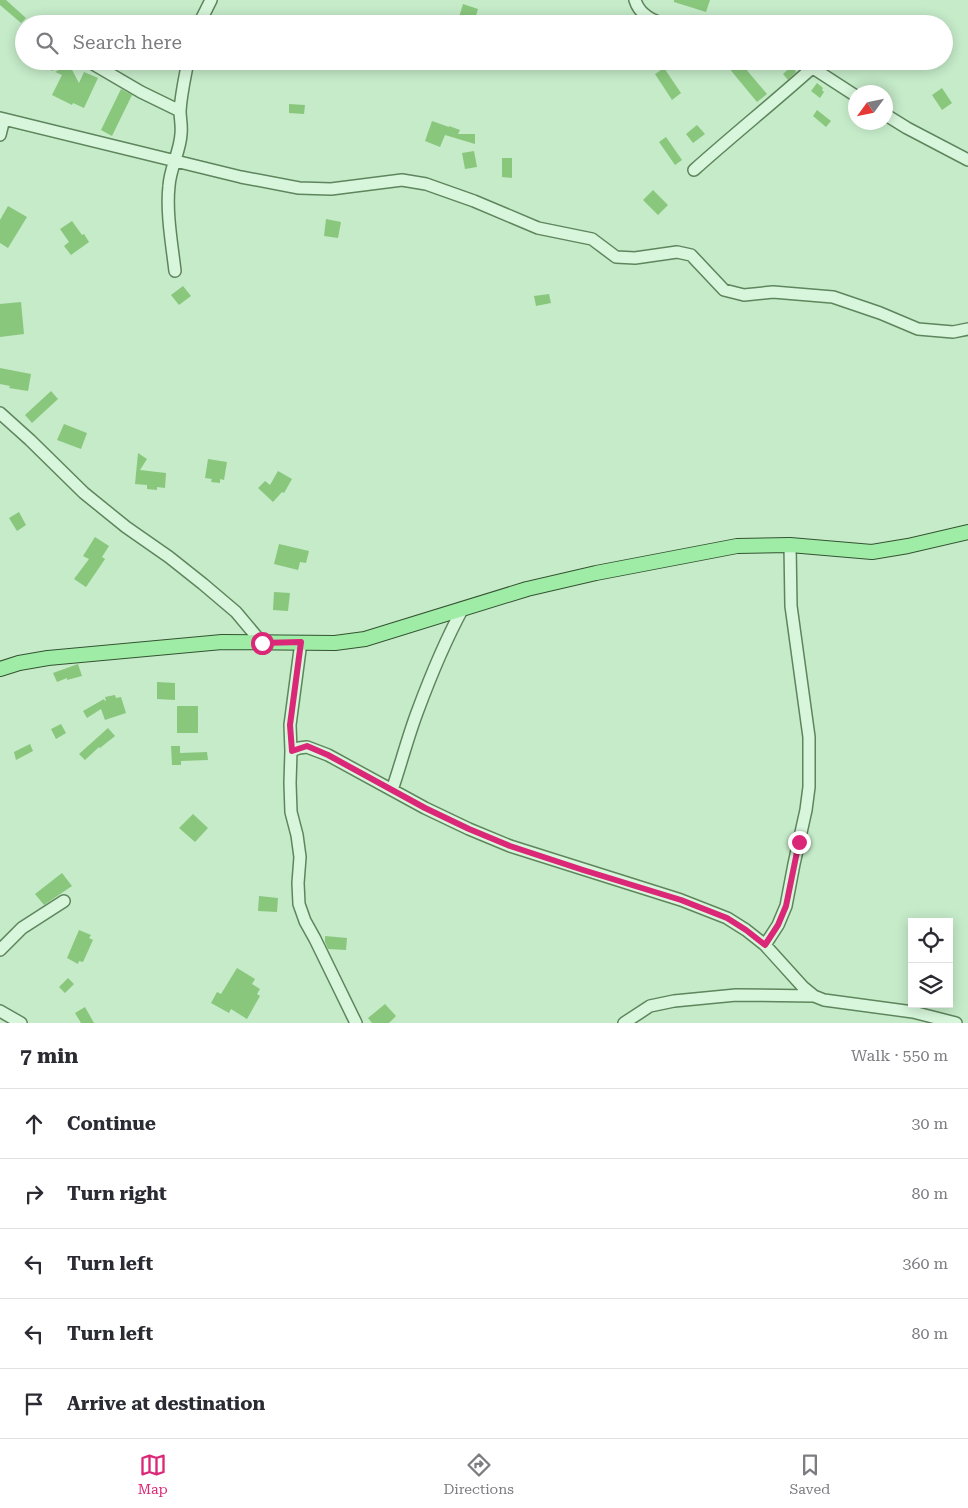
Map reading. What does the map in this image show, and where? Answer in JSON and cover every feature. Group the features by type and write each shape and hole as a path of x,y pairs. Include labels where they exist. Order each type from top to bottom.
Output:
{"main road":[{"path":"0,669 19,663 48,658 222,642 335,643 365,639 527,588 737,546 790,545 872,552 968,532"}],"street":[{"path":"204,15 211,0"},
{"path":"635,0 641,11 646,15"},
{"path":"103,70 141,92 180,111"},
{"path":"175,271 169,187 174,161 180,144 180,111 187,70"},
{"path":"694,170 810,70"},
{"path":"815,70 848,91"},
{"path":"0,135 2,118 241,177 299,188 331,189 402,180 426,184 474,201 538,228 592,239 616,257 635,258 677,252 691,254 724,290 744,294 772,292 833,297 880,313 918,329 953,332 968,329"},
{"path":"893,119 968,160"},
{"path":"0,413 84,493 126,527 169,557 236,612 262,643"},
{"path":"765,945 778,925 786,906 809,787 809,737 791,606 790,545"},
{"path":"392,790 417,712 432,673 463,608"},
{"path":"301,642 290,725 292,751 291,812 300,857 299,904 305,921 316,939 356,1023"},
{"path":"292,751 307,746 328,755 460,825 510,846 681,900 727,918 765,945 804,988 814,996 824,1000 913,1012 956,1023"},
{"path":"0,950 22,928 64,901"},
{"path":"624,1023 650,1006 674,1001 736,996 814,996"},
{"path":"0,1011 21,1023"}],"building":[{"path":"0,0 6,0 23,15 15,15 15,18 0,5"},
{"path":"674,0 710,0 706,12 674,2"},
{"path":"463,4 478,9 476,15 460,15"},
{"path":"58,70 72,70 79,83 84,72 98,78 84,108 73,103 72,105 52,95 62,75 55,72"},
{"path":"661,70 665,70 681,93 672,100 655,74"},
{"path":"730,70 747,70 767,94 757,102"},
{"path":"788,70 795,70 796,72 788,80 783,74"},
{"path":"817,83 823,88 824,92 820,98 811,91"},
{"path":"942,88 952,103 942,110 932,95"},
{"path":"121,89 132,95 112,136 101,130"},
{"path":"289,104 305,105 304,114 289,113"},
{"path":"817,110 831,121 826,127 813,116"},
{"path":"432,121 460,130 458,134 475,134 475,144 445,135 440,147 425,141"},
{"path":"697,125 705,134 693,143 686,134"},
{"path":"666,137 682,160 675,165 659,142"},
{"path":"474,151 477,167 465,169 462,153"},
{"path":"502,158 512,158 512,178 502,177"},
{"path":"653,190 668,205 658,215 643,200"},
{"path":"8,206 27,217 8,248 0,243 0,220"},
{"path":"326,219 341,222 338,238 324,236"},
{"path":"72,221 89,242 71,255 64,246 69,242 60,229"},
{"path":"183,286 191,296 179,305 171,295"},
{"path":"549,294 551,303 536,306 534,296"},
{"path":"21,302 24,334 0,337 0,304"},
{"path":"0,368 31,374 28,391 9,388 10,386 0,384"},
{"path":"51,391 58,399 32,423 25,415"},
{"path":"64,424 87,433 81,449 57,440"},
{"path":"138,453 147,459 140,470 166,473 165,488 157,487 157,490 147,489 147,485 135,484"},
{"path":"208,459 227,462 224,480 220,479 220,483 211,482 212,479 205,478"},
{"path":"278,471 292,479 284,493 282,492 273,502 258,488 265,481 270,485"},
{"path":"19,512 26,525 17,531 9,518"},
{"path":"95,537 109,546 102,557 105,559 86,587 74,579 89,559 83,556"},
{"path":"279,544 309,551 306,563 300,562 298,570 274,564"},
{"path":"274,592 290,593 288,611 273,610"},
{"path":"78,664 82,676 67,680 67,678 57,682 53,673"},
{"path":"157,682 175,683 175,700 157,699"},
{"path":"115,695 116,698 121,697 126,713 105,720 101,709 87,718 83,711 104,699 106,701 105,697"},
{"path":"177,706 198,706 198,733 177,733"},
{"path":"61,724 66,733 56,739 51,729"},
{"path":"108,728 115,736 85,760 79,754"},
{"path":"30,744 33,751 16,760 14,752"},
{"path":"171,746 180,746 180,753 207,752 208,760 181,761 181,765 172,765"},
{"path":"193,814 208,828 195,842 179,828"},
{"path":"62,873 72,886 44,905 35,894"},
{"path":"259,896 278,898 277,912 258,911"},
{"path":"79,930 91,935 89,938 93,940 83,962 79,961 78,964 67,958"},
{"path":"325,936 347,938 346,950 328,949"},
{"path":"237,968 255,979 252,984 260,989 257,994 260,996 247,1019 231,1009 229,1013 211,1003 217,992 221,994"},
{"path":"68,978 74,984 65,993 59,987"},
{"path":"385,1004 396,1016 389,1023 372,1023 368,1018"},
{"path":"85,1007 94,1023 81,1023 75,1013"}],"route":[{"path":"262,643 301,642 290,725 292,751 307,746 328,755 425,808 510,846 681,900 727,918 765,945 778,925 786,906 799,842"}]}
